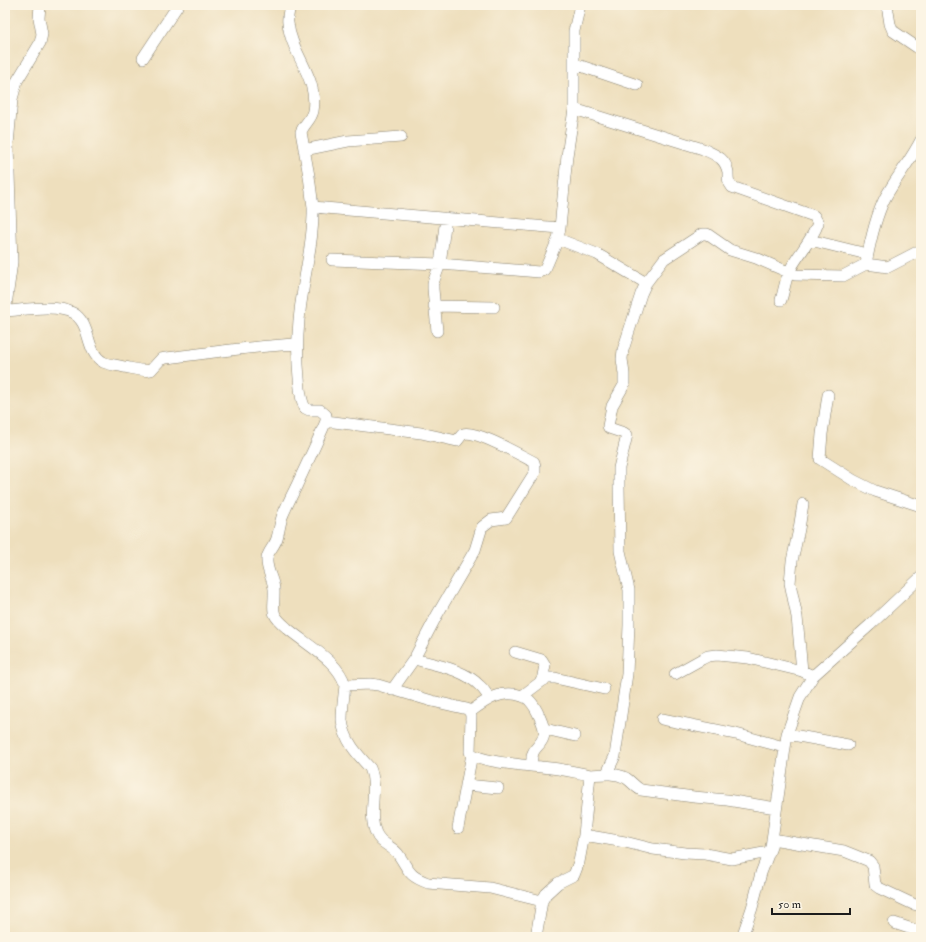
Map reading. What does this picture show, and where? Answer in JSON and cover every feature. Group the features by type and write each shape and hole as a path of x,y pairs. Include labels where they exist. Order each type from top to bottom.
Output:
{"street":[{"path":"40,5 39,18 42,34 40,43 17,81 12,99 8,145 12,262 5,312 54,309 71,312 84,324 94,352 98,358 104,362 143,370 151,370 161,359 166,358 260,346 297,344"},
{"path":"143,58 178,5"},
{"path":"290,5 288,23 291,37 311,82 313,94 313,112 311,118 301,132 313,207 311,240 299,320 297,344 299,372 303,404 305,408 320,410 325,413 326,421 283,516 274,545 267,556 267,568 273,582 274,589 272,609 277,620 296,636 325,656 341,675 344,685 342,718 343,728 348,740 370,768 372,773 373,823 376,833 380,841 396,852 410,874 414,878 428,883 490,888 542,901"},
{"path":"332,260 440,264 539,272 544,270 559,234 567,156 574,109 574,31 580,5"},
{"path":"886,5 890,24 894,31 921,50"},
{"path":"575,64 637,85"},
{"path":"574,109 703,149 719,156 726,163 728,182 732,187 814,216 818,223 810,240 789,272 781,300"},
{"path":"304,150 348,141 401,137"},
{"path":"608,773 615,756 626,683 629,590 620,551 619,486 619,468 627,435 609,428 608,426 612,406 624,385 622,359 623,350 646,283 664,259 702,234 707,234 730,250 756,258 795,275 843,276 867,259 870,239 886,198 921,140"},
{"path":"313,207 446,218 559,234 597,254 646,283"},
{"path":"437,331 433,283 440,264 446,218"},
{"path":"810,240 888,267 921,250"},
{"path":"434,306 494,307"},
{"path":"828,395 820,458 853,480 874,491 921,506"},
{"path":"326,421 421,433 456,441 462,435 468,434 500,444 534,462 535,466 535,472 506,518 491,520 482,527 475,550 437,615 414,659 392,690"},
{"path":"802,671 797,617 790,584 792,561 803,504"},
{"path":"742,937 769,852 784,747 800,697 812,676 921,578"},
{"path":"516,652 542,660 545,665 542,681"},
{"path":"675,674 708,656 717,655 748,658 802,671 812,676"},
{"path":"414,659 439,665 464,674 479,685 490,698"},
{"path":"522,696 548,678 555,678 604,689"},
{"path":"344,685 370,684 432,702 467,709 470,712 472,716 470,748 472,754 458,828"},
{"path":"470,712 490,698 504,693 522,696 531,701 545,729 544,738 534,750 532,766"},
{"path":"662,719 736,734 784,747"},
{"path":"545,729 575,736"},
{"path":"787,734 848,745"},
{"path":"472,754 477,757 515,765 532,766 590,775 608,773 624,778 642,790 694,798 727,800 776,808"},
{"path":"536,937 542,901 546,894 558,883 576,872 584,835 590,775"},
{"path":"466,785 498,788"},
{"path":"584,835 625,842 653,849 705,854 732,859 769,852"},
{"path":"772,839 844,851 869,861 873,866 875,884 879,888 913,904 921,906"},
{"path":"894,923 921,932"}]}
